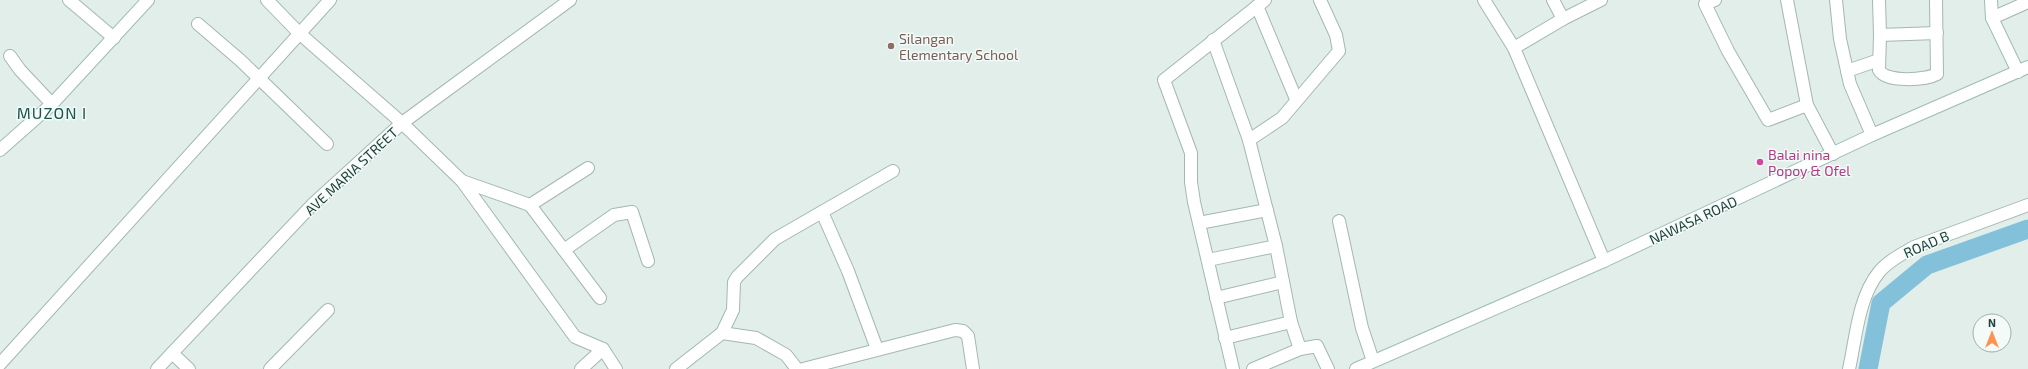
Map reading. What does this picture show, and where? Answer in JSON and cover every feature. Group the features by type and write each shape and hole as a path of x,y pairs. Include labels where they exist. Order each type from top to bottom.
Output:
{"street":[{"path":"69,0 114,38"},
{"path":"0,150 52,104 148,0"},
{"path":"267,0 299,33 402,124 462,181 576,337 603,349 616,369"},
{"path":"0,364 330,0"},
{"name":"AVE MARIA STREET","path":"157,369 312,205 402,124 570,0"},
{"path":"1249,140 1282,118 1296,99 1339,52 1336,35 1320,0"},
{"path":"1484,0 1514,48 1604,261"},
{"path":"1553,0 1563,18"},
{"path":"1514,48 1563,18 1602,0"},
{"path":"1714,0 1705,4 1728,51 1768,120 1807,105"},
{"path":"1788,0 1807,105 1833,154"},
{"path":"1836,0 1840,39 1850,84 1872,135"},
{"path":"1879,0 1880,72 1890,78 1931,78 1937,74 1936,0"},
{"path":"1991,0 1992,18 2023,69"},
{"path":"1992,18 2028,2"},
{"path":"1233,369 1224,338 1191,182 1191,153 1164,80 1261,3 1296,99"},
{"path":"198,24 240,60 257,79 327,144"},
{"path":"1880,35 1936,33"},
{"path":"1213,40 1249,140 1276,246 1291,322 1300,349"},
{"path":"10,56 20,70 52,104"},
{"path":"1847,71 1879,60"},
{"name":"NAWASA ROAD","path":"1356,369 1604,261 1872,135 2023,69"},
{"path":"530,205 588,168"},
{"path":"676,369 722,333 733,310 734,282 736,277 775,239 893,171"},
{"path":"462,181 530,205 600,298"},
{"name":"ROAD B","path":"1849,369 1865,296 1879,272 1897,256 1914,247 2028,205"},
{"path":"1199,223 1267,210"},
{"path":"564,250 614,215 632,212 648,261"},
{"path":"822,212 848,271 877,349"},
{"path":"1339,220 1362,328 1373,361"},
{"path":"1208,260 1276,246"},
{"path":"1216,298 1283,282"},
{"path":"270,369 328,310"},
{"path":"1224,338 1291,322"},
{"path":"803,369 955,330 963,331 968,336 973,369"},
{"path":"722,333 756,338 786,355 798,369"},
{"path":"1253,369 1300,349 1317,346 1328,369"},
{"path":"581,369 603,349"},
{"path":"172,353 189,369"}],"waterway":[{"path":"1868,369 1881,303 1927,265 2028,229"}],"place":[{"name":"Silangan Elementary School","path":"891,46"},
{"name":"Balai nina Popoy & Ofel","path":"1760,162"}],"district":[{"name":"MUZON I","path":"52,112"}]}
